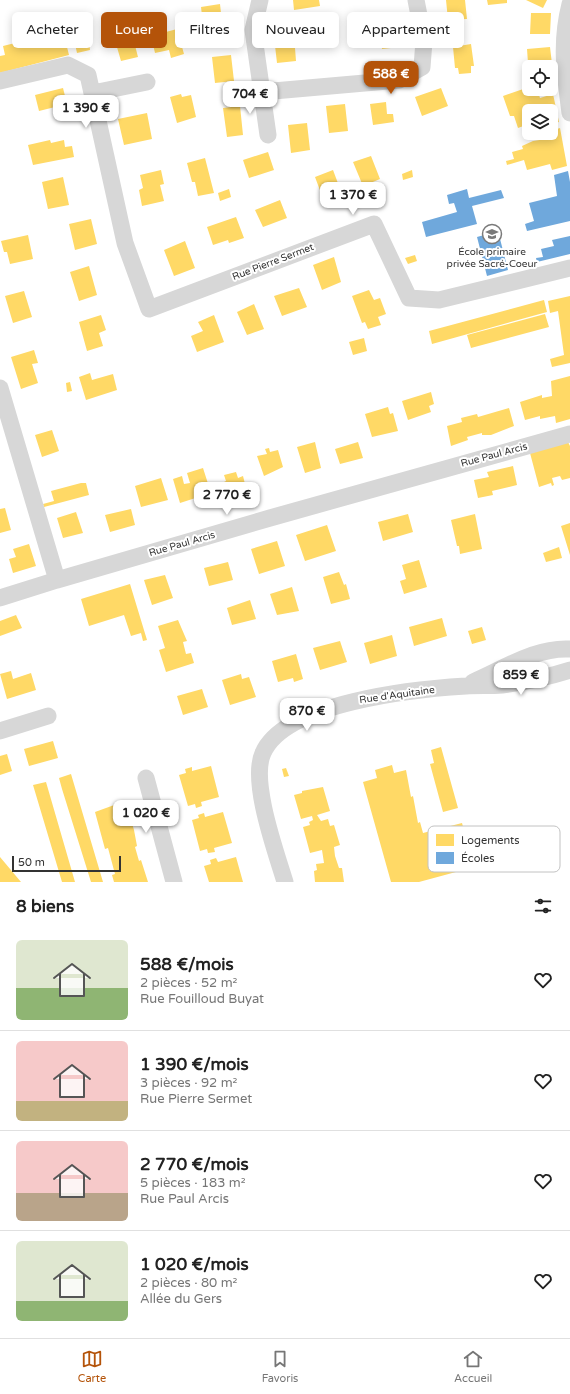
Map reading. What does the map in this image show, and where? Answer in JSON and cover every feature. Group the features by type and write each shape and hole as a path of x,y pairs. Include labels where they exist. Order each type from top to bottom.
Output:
{"street":[{"path":"260,0 253,30 268,135"},
{"path":"262,92 399,80 422,67 424,41 416,0"},
{"path":"570,4 566,19 563,60 570,113"},
{"name":"Rue Pierre Sermet","path":"0,81 68,65 88,75 124,243 149,309 374,224 409,298 439,300 570,268"},
{"path":"93,93 147,82"},
{"path":"0,388 57,580"},
{"name":"Rue Paul Arcis","path":"0,598 270,518 570,434"},
{"name":"Rue d'Aquitaine","path":"466,686 537,653 561,648 570,649"},
{"name":"Rue d'Aquitaine","path":"285,882 258,784 262,753 274,738 293,723 323,709 363,699 466,686 500,685 543,678 570,670"},
{"path":"0,731 48,716"},
{"path":"146,778 174,882"}],"building: Logements":[{"path":"293,0 319,0 320,6 294,10"},
{"path":"446,0 465,0 467,19 464,19 464,12 447,12"},
{"path":"487,0 507,0 507,3 488,5"},
{"path":"526,0 547,0 543,8"},
{"path":"220,4 221,12 202,12 201,7"},
{"path":"531,13 551,13 550,34 530,34"},
{"path":"175,30 175,48 182,48 184,54 171,58 169,50 155,53 154,48 167,48 167,32"},
{"path":"12,44 12,48 67,48 69,55 0,73 0,56 5,55 3,46"},
{"path":"471,44 474,66 471,66 471,73 459,74 458,68 455,68 453,48 464,48 464,45"},
{"path":"550,47 552,60 528,60 527,49"},
{"path":"76,48 90,48 90,50 77,53"},
{"path":"117,48 136,48 138,57 121,61"},
{"path":"275,48 295,48 296,61 277,63"},
{"path":"231,55 234,81 215,83 212,57"},
{"path":"63,88 67,104 39,111 35,95"},
{"path":"441,88 448,106 422,116 415,97"},
{"path":"522,89 522,96 539,96 540,98 553,96 555,104 522,104 522,127 518,128 514,116 510,116 503,96"},
{"path":"181,94 182,97 191,95 196,117 177,123 170,97"},
{"path":"386,102 387,114 393,114 394,122 373,125 370,104"},
{"path":"345,104 348,131 329,133 326,106"},
{"path":"240,106 243,135 227,137 223,108"},
{"path":"147,113 152,139 124,145 118,119"},
{"path":"307,123 310,150 291,153 288,125"},
{"path":"560,128 567,166 552,170 550,164 527,170 524,160 507,165 506,161 514,159 512,152 523,149 522,146 533,141 558,140 558,129"},
{"path":"50,140 51,143 64,140 65,147 72,146 74,157 33,165 28,145"},
{"path":"268,152 274,170 249,178 243,160"},
{"path":"371,156 380,179 363,186 353,162"},
{"path":"205,158 214,193 198,196 195,182 192,182 187,163"},
{"path":"161,170 164,184 160,185 164,201 142,206 139,190 143,188 140,175"},
{"path":"333,170 342,194 324,201 315,177"},
{"path":"412,170 413,177 403,180 402,174"},
{"path":"63,177 69,205 48,209 42,182"},
{"path":"229,189 231,197 220,201 218,193"},
{"path":"280,200 287,218 263,227 255,210"},
{"path":"236,217 244,238 229,243 228,240 213,245 207,227"},
{"path":"91,219 97,244 75,250 69,224"},
{"path":"28,235 33,259 10,264 7,252 4,252 1,241"},
{"path":"185,241 195,268 174,276 164,250"},
{"path":"415,255 417,261 408,264 405,258"},
{"path":"334,257 341,282 322,290 313,265"},
{"path":"89,266 97,295 79,301 70,272"},
{"path":"299,288 307,307 282,316 274,296"},
{"path":"369,290 374,300 380,298 386,314 378,317 381,325 368,329 365,322 362,323 352,296"},
{"path":"24,291 32,317 13,323 5,296"},
{"path":"570,296 570,363 552,367 550,359 564,355 558,311 550,313 548,301"},
{"path":"544,300 547,312 432,344 429,331"},
{"path":"254,304 264,329 247,335 237,312"},
{"path":"545,314 549,327 471,348 467,335"},
{"path":"101,315 106,330 99,333 103,346 87,351 79,322"},
{"path":"214,315 224,342 197,352 191,336 203,331 198,322"},
{"path":"364,338 367,351 353,355 349,342"},
{"path":"34,350 38,363 32,364 38,383 21,389 11,357"},
{"path":"90,373 92,380 113,374 117,390 86,400 79,377"},
{"path":"570,376 570,419 556,423 555,416 540,419 540,416 525,420 520,402 542,395 542,398 552,396 551,381"},
{"path":"70,382 72,391 67,392 66,383"},
{"path":"431,392 434,404 429,406 431,412 408,420 402,401"},
{"path":"388,407 390,414 393,413 398,431 372,437 365,414"},
{"path":"509,408 514,426 491,435 482,435 482,433 467,437 468,440 451,446 447,426 462,422 461,418 477,414 478,417"},
{"path":"52,430 59,451 42,457 35,435"},
{"path":"315,442 321,468 305,473 297,447"},
{"path":"358,442 363,458 340,464 335,449"},
{"path":"568,442 570,446 570,478 562,480 560,476 552,478 554,485 552,486 551,483 539,487 530,453"},
{"path":"269,448 270,452 278,450 283,467 264,476 257,456 267,454 265,449"},
{"path":"513,466 517,485 492,491 493,495 478,498 474,480 489,477 487,472"},
{"path":"203,468 211,493 180,503 173,479 182,476 184,484 190,483 187,473"},
{"path":"236,472 238,478 243,476 247,492 228,498 224,475"},
{"path":"161,478 168,500 141,507 135,486"},
{"path":"86,483 89,495 44,507 43,504 54,501 51,491"},
{"path":"5,508 11,530 0,533 0,509"},
{"path":"131,509 135,525 110,532 105,515"},
{"path":"76,512 83,533 63,538 57,518"},
{"path":"408,514 413,532 383,541 378,522"},
{"path":"475,514 482,549 460,554 451,520"},
{"path":"570,523 570,555 561,526"},
{"path":"327,525 336,551 305,561 296,535"},
{"path":"277,541 285,566 259,574 251,549"},
{"path":"29,544 36,566 13,573 9,559 16,557 13,549"},
{"path":"559,547 562,558 546,562 543,553"},
{"path":"419,560 427,587 404,594 400,581 406,579 402,565"},
{"path":"228,562 233,580 209,586 204,568"},
{"path":"339,572 344,585 346,584 350,599 331,604 323,577"},
{"path":"165,575 173,598 152,605 144,580"},
{"path":"130,584 147,640 143,641 141,633 131,636 124,615 89,626 81,599"},
{"path":"292,587 299,611 277,615 270,594"},
{"path":"250,600 256,619 232,625 227,608"},
{"path":"16,615 22,628 0,636 0,621"},
{"path":"442,618 447,636 414,646 409,627"},
{"path":"178,620 187,641 183,642 186,654 191,653 194,663 166,672 159,650 165,648 158,626"},
{"path":"482,627 486,640 472,644 468,631"},
{"path":"392,635 397,656 370,664 364,643"},
{"path":"340,641 347,662 320,670 313,648"},
{"path":"296,654 303,679 294,682 293,678 278,682 272,661"},
{"path":"11,671 13,679 31,673 36,690 7,699 0,674"},
{"path":"241,674 242,679 249,677 256,697 230,705 222,680"},
{"path":"202,689 208,707 183,715 177,696"},
{"path":"53,741 58,758 29,766 24,749"},
{"path":"441,747 458,808 443,812 430,764 434,763 431,750"},
{"path":"7,754 12,771 0,775 0,756"},
{"path":"392,765 394,773 406,770 418,823 420,822 423,833 428,832 428,872 456,872 419,882 391,882 363,782 377,778 375,770"},
{"path":"211,766 219,797 201,802 202,806 196,808 195,804 188,806 179,775 186,773 185,769 192,767 192,771"},
{"path":"286,768 289,776 284,777 282,769"},
{"path":"71,774 103,882 91,882 62,789 59,778"},
{"path":"46,782 75,882 62,882 33,785"},
{"path":"323,787 330,811 317,815 321,821 328,819 330,826 334,825 340,845 334,847 335,856 339,868 342,868 344,882 315,882 314,871 317,870 316,864 324,863 322,850 310,853 303,827 310,825 309,822 313,820 312,816 301,819 294,795 302,793 302,791"},
{"path":"117,804 118,806 126,804 134,830 137,846 135,847 148,882 114,882 112,875 115,874 108,848 105,849 95,812"},
{"path":"223,812 232,843 214,848 215,852 208,853 207,849 200,851 192,820 199,818 198,815 204,813 205,817"},
{"path":"462,823 463,826 450,826"},
{"path":"0,857 21,882 0,882"},
{"path":"236,857 243,882 209,882 204,866 211,864 210,860 216,858 218,862"}],"building: Écoles":[{"path":"568,171 570,182 570,221 527,231 525,224 534,221 529,203 557,196 554,175"},
{"path":"467,189 469,198 501,190 504,198 472,206 477,224 426,237 422,222 457,212 454,203 449,204 447,195"},
{"path":"498,231 508,270 487,276 477,237"},
{"path":"570,236 570,254 537,262 536,258 543,257 541,249 554,246 552,240"}],"place":[{"name":"École primaire privée Sacré-Coeur","path":"492,234"}]}
